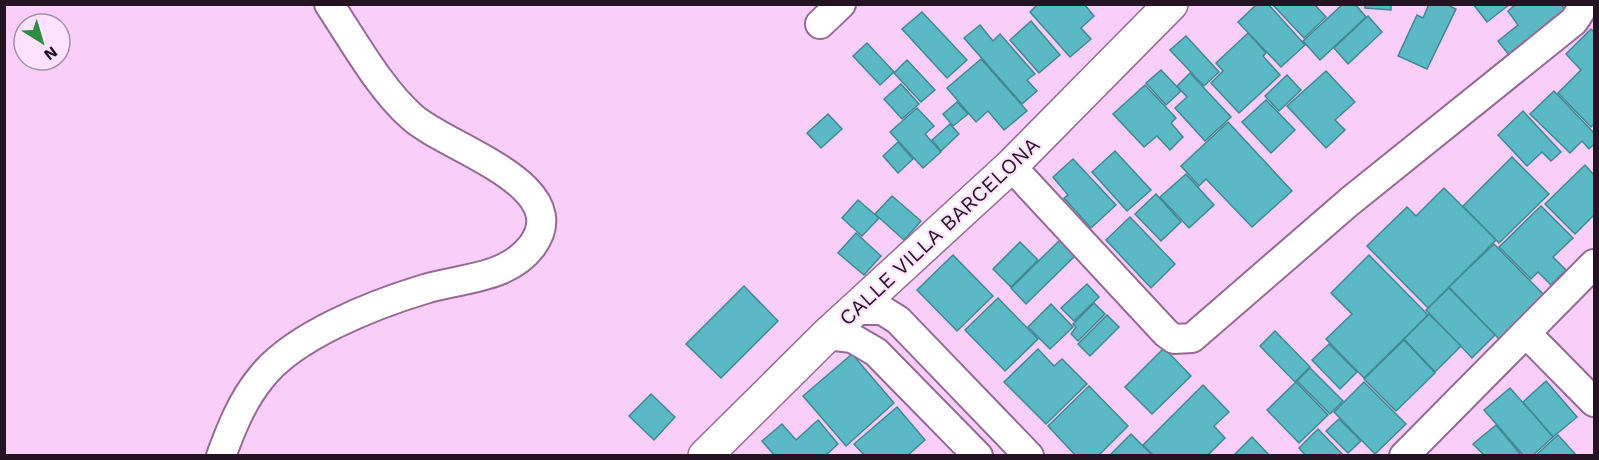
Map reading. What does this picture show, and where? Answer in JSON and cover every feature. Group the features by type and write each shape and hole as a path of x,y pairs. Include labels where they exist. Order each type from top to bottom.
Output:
{"street":[{"path":"221,456 243,404 260,378 281,357 319,333 369,311 425,289 500,270 519,259 532,245 542,217 538,202 527,187 503,170 436,135 411,117 385,85 328,4"},
{"path":"820,24 840,4"},
{"name":"CALLE VILLA BARCELONA","path":"705,456 827,335 1011,166 1171,4"},
{"path":"1011,166 1166,333 1174,339 1192,338 1349,202 1574,21 1585,4"},
{"path":"1404,456 1594,264"},
{"path":"854,310 882,310 898,320 1029,456"},
{"path":"1526,333 1594,402"},
{"path":"827,335 852,338 876,352 967,452 992,420"}],"building":[{"path":"1038,4 1084,4 1094,16 1081,28 1091,39 1070,57 1030,12"},
{"path":"1257,4 1268,4 1305,45 1281,67 1238,22"},
{"path":"1272,4 1314,4 1326,17 1304,38"},
{"path":"1343,4 1355,4 1366,17 1320,60 1303,41"},
{"path":"1365,4 1391,4 1391,10 1365,8"},
{"path":"1429,4 1446,4 1456,9 1427,69 1398,56 1417,15 1423,18"},
{"path":"1473,4 1510,4 1487,22"},
{"path":"1516,4 1561,4 1566,11 1509,55 1498,41 1518,25 1508,11"},
{"path":"922,12 967,60 947,78 902,29"},
{"path":"1368,16 1382,32 1348,64 1334,48"},
{"path":"1031,21 1060,55 1039,73 1010,40"},
{"path":"980,25 993,41 1000,34 1035,74 1027,80 1037,91 1022,104 964,38"},
{"path":"1591,29 1594,32 1594,124 1591,127 1558,93 1581,70 1566,54"},
{"path":"1248,33 1266,53 1263,56 1280,75 1239,113 1211,83 1223,71 1216,63"},
{"path":"1186,36 1219,72 1204,86 1170,50"},
{"path":"867,43 894,72 880,85 853,56"},
{"path":"981,59 1027,111 1004,130 988,111 976,122 947,88"},
{"path":"907,60 935,90 921,102 894,73"},
{"path":"1161,70 1181,91 1166,105 1146,83"},
{"path":"1326,71 1355,102 1335,120 1345,130 1326,148 1287,106"},
{"path":"1190,73 1231,117 1205,141 1175,108 1187,97 1177,86"},
{"path":"1287,75 1301,90 1279,111 1265,96"},
{"path":"901,84 919,104 902,119 884,99"},
{"path":"1145,85 1176,118 1171,123 1183,137 1170,150 1157,136 1144,147 1113,114"},
{"path":"1554,91 1594,133 1594,144 1589,149 1582,141 1570,153 1530,114"},
{"path":"1266,100 1295,130 1271,153 1242,122"},
{"path":"957,102 968,114 953,126 943,114"},
{"path":"917,108 934,126 925,134 941,152 923,168 890,132"},
{"path":"1523,111 1561,152 1551,161 1542,152 1527,166 1498,135"},
{"path":"828,114 842,129 821,148 807,133"},
{"path":"1228,122 1292,191 1252,227 1206,179 1199,186 1181,166"},
{"path":"950,124 959,134 941,151 932,140"},
{"path":"898,142 913,159 898,173 883,156"},
{"path":"1115,151 1151,190 1127,211 1092,172"},
{"path":"1512,157 1549,194 1499,243 1463,206"},
{"path":"1073,159 1116,205 1091,228 1064,198 1068,195 1053,177"},
{"path":"1585,165 1594,175 1594,215 1575,234 1545,204"},
{"path":"1186,174 1214,205 1189,228 1160,197"},
{"path":"1444,188 1496,240 1428,308 1367,246 1407,207 1416,216"},
{"path":"1156,194 1181,222 1161,241 1135,214"},
{"path":"892,196 921,221 904,240 875,214"},
{"path":"858,200 879,218 862,236 842,218"},
{"path":"1541,206 1573,238 1553,257 1566,270 1551,285 1538,272 1531,279 1499,247"},
{"path":"1130,217 1175,264 1151,288 1106,240"},
{"path":"856,233 881,256 864,275 838,253"},
{"path":"1063,237 1078,253 1026,304 1011,288"},
{"path":"1020,242 1038,260 1011,287 993,269"},
{"path":"1494,244 1546,297 1501,341 1449,287"},
{"path":"953,255 993,296 957,331 917,290"},
{"path":"1369,255 1428,315 1364,378 1326,339 1352,314 1331,293"},
{"path":"1087,284 1099,297 1074,321 1061,308"},
{"path":"744,286 778,321 721,378 686,344"},
{"path":"1449,288 1495,335 1472,358 1426,310"},
{"path":"998,298 1038,339 1005,371 965,330"},
{"path":"1094,303 1105,314 1078,341 1071,334 1076,327 1073,324"},
{"path":"1051,304 1073,327 1050,349 1028,327"},
{"path":"1429,314 1461,346 1435,372 1404,339"},
{"path":"1107,315 1119,327 1090,356 1078,344"},
{"path":"1275,331 1310,367 1295,382 1260,346"},
{"path":"1404,340 1435,373 1396,411 1364,379"},
{"path":"1329,344 1357,372 1340,389 1312,360"},
{"path":"1164,348 1191,376 1152,414 1125,387"},
{"path":"1038,349 1054,366 1062,359 1087,384 1046,424 1004,382"},
{"path":"852,354 894,403 846,446 803,396"},
{"path":"1310,368 1343,401 1330,414 1297,381"},
{"path":"1546,381 1577,417 1553,437 1523,402"},
{"path":"1296,382 1328,415 1299,443 1267,410"},
{"path":"1364,382 1406,424 1375,454 1334,412"},
{"path":"1203,385 1229,412 1214,426 1225,438 1207,456 1154,456 1143,445"},
{"path":"1089,386 1128,426 1098,456 1076,456 1048,426"},
{"path":"1510,388 1553,437 1532,456 1524,456 1484,410"},
{"path":"651,394 675,417 654,440 629,416"},
{"path":"897,407 925,440 907,456 865,456 854,444"},
{"path":"1339,419 1361,441 1348,453 1326,431"},
{"path":"818,420 838,444 825,456 775,456 762,441 782,424 796,440"},
{"path":"1496,425 1522,456 1485,456 1473,444"},
{"path":"1318,429 1344,456 1306,456 1299,448"},
{"path":"1131,434 1153,456 1109,456"},
{"path":"1558,435 1577,456 1535,456"},
{"path":"1252,437 1270,456 1233,456"}]}
